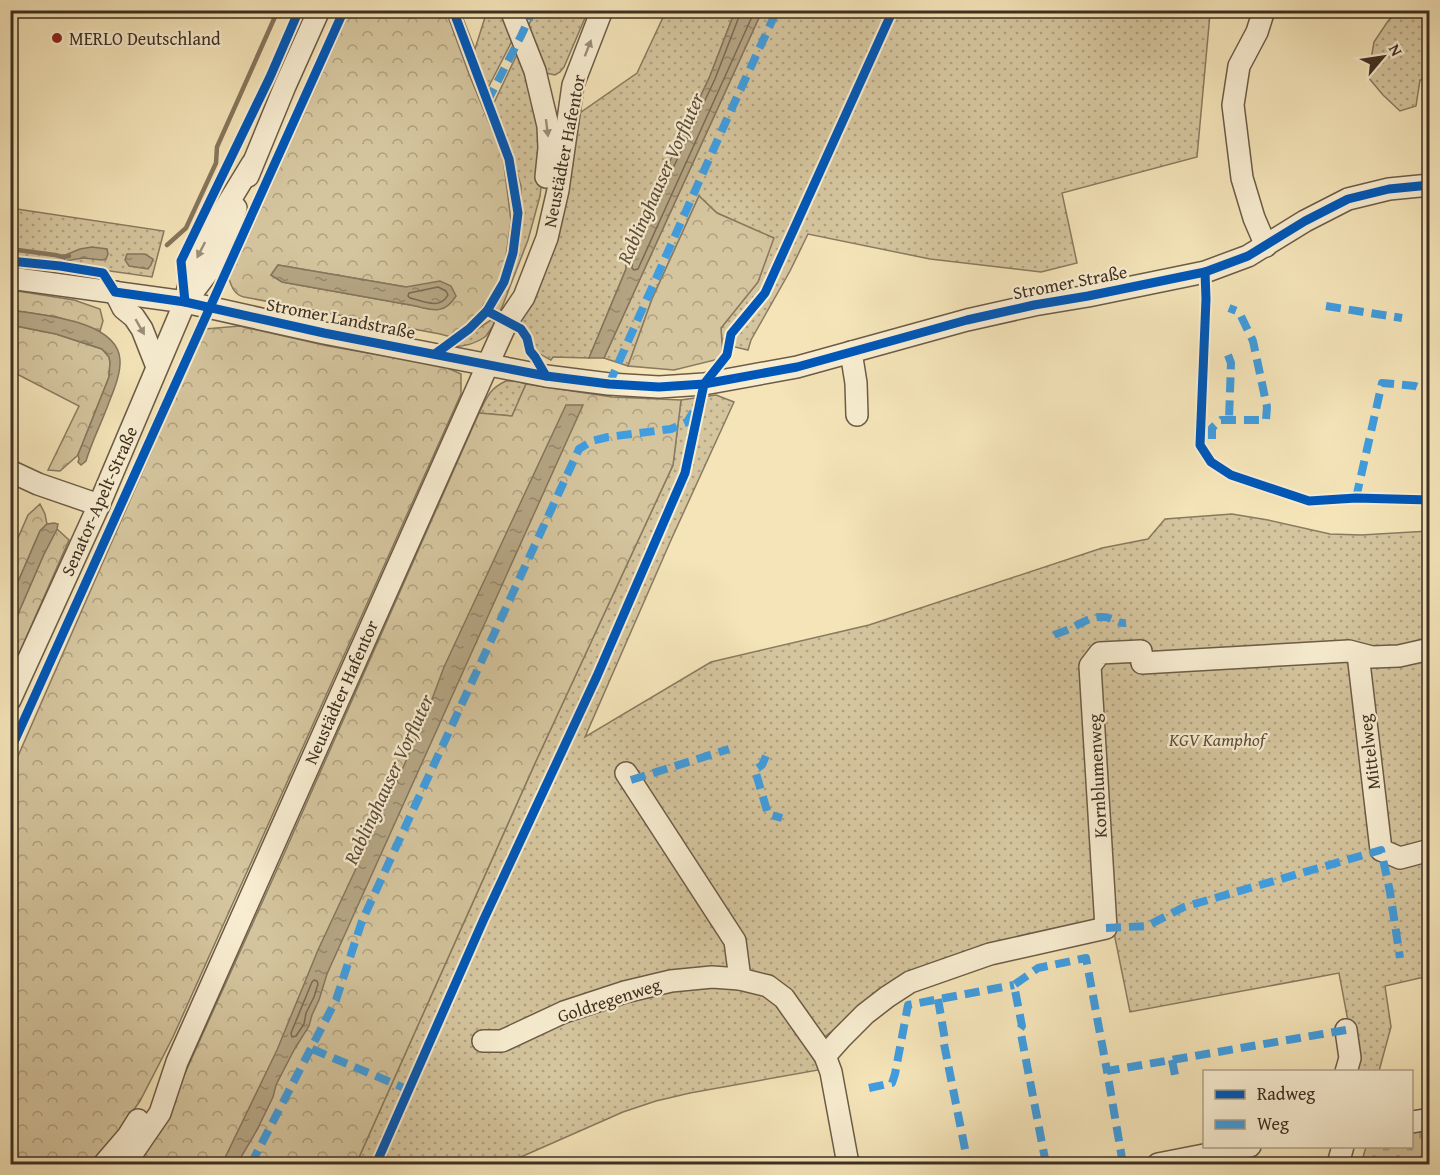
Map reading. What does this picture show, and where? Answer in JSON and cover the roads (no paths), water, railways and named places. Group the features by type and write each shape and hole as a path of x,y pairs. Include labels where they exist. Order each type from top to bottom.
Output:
{"street":[{"name":"Senator-Apelt-Straße","path":"10,700 99,505 185,302 208,273 226,234 252,164 319,10"},
{"name":"Neustädter Hafentor","path":"125,1164 160,1113 177,1062 488,364 507,322 524,297 548,238 558,190 573,85 602,10"},
{"path":"1264,10 1257,32 1239,66 1233,105 1242,178 1254,218 1266,246"},
{"name":"Neustädter Hafentor","path":"507,322 513,289 543,203 549,148 548,126 535,71 514,14"},
{"path":"535,71 553,85 573,85"},
{"name":"Stromer Straße","path":"704,384 797,367 967,320 1034,305 1205,272 1248,256 1305,221 1348,199 1389,189 1430,185"},
{"name":"Stromer Landstraße","path":"10,278 185,302 324,333 546,376 609,384 659,387 704,384"},
{"path":"115,292 123,308 134,317 142,329 157,367"},
{"path":"851,352 856,383 857,415"},
{"path":"16,474 99,505"},
{"name":"Kornblumenweg","path":"825,1056 865,1014 910,982 990,954 1106,928 1090,666 1100,653 1141,651 1142,663 1349,651 1372,657 1399,656 1430,649"},
{"name":"Mittelweg","path":"1358,654 1381,850 1400,858 1430,850"},
{"path":"626,773 735,941 740,979"},
{"name":"Goldregenweg","path":"483,1041 502,1041 564,1012 625,992 671,981 712,977 740,979 768,986 784,998 825,1056 831,1072 848,1164"},
{"path":"1346,1030 1350,1058 1346,1070"},
{"name":"Neustädter Hafentor","path":"104,1164 128,1136 177,1062"},
{"path":"1413,1122 1430,1119"},
{"path":"1158,1164 1240,1148"},
{"path":"1338,1164 1342,1148"}],"water":[{"path":"735,11 762,11 604,358 589,358 626,269 626,251 710,76"},
{"path":"92,247 107,249 106,259 83,258 65,261 63,256"},
{"path":"127,254 145,254 153,259 148,269 129,266 125,260"},
{"path":"278,265 406,287 440,281 451,286 456,296 448,306 439,310 428,309 282,282 271,275"},
{"path":"11,310 76,322 106,336 116,347 120,360 116,383 86,461 81,465 78,462 78,455 109,377 109,357 102,349 56,334 11,325"},
{"path":"566,405 583,405 327,974 309,1026 294,1050 257,1130 237,1164 222,1164 277,1050 318,950 402,770 444,667"},
{"path":"47,524 58,524 57,529 11,630 11,598 40,531"}],"waterway":[{"path":"167,245 186,228 216,163 217,147 278,10"},
{"path":"10,249 69,256"}],"place":[{"name":"MERLO Deutschland","path":"57,38"}],"water label":[{"name":"Rablinghauser Vorfluter","path":"660,178"},
{"name":"Rablinghauser Vorfluter","path":"388,779"}],"park label":[{"name":"KGV Kamphof","path":"1217,739"}]}
